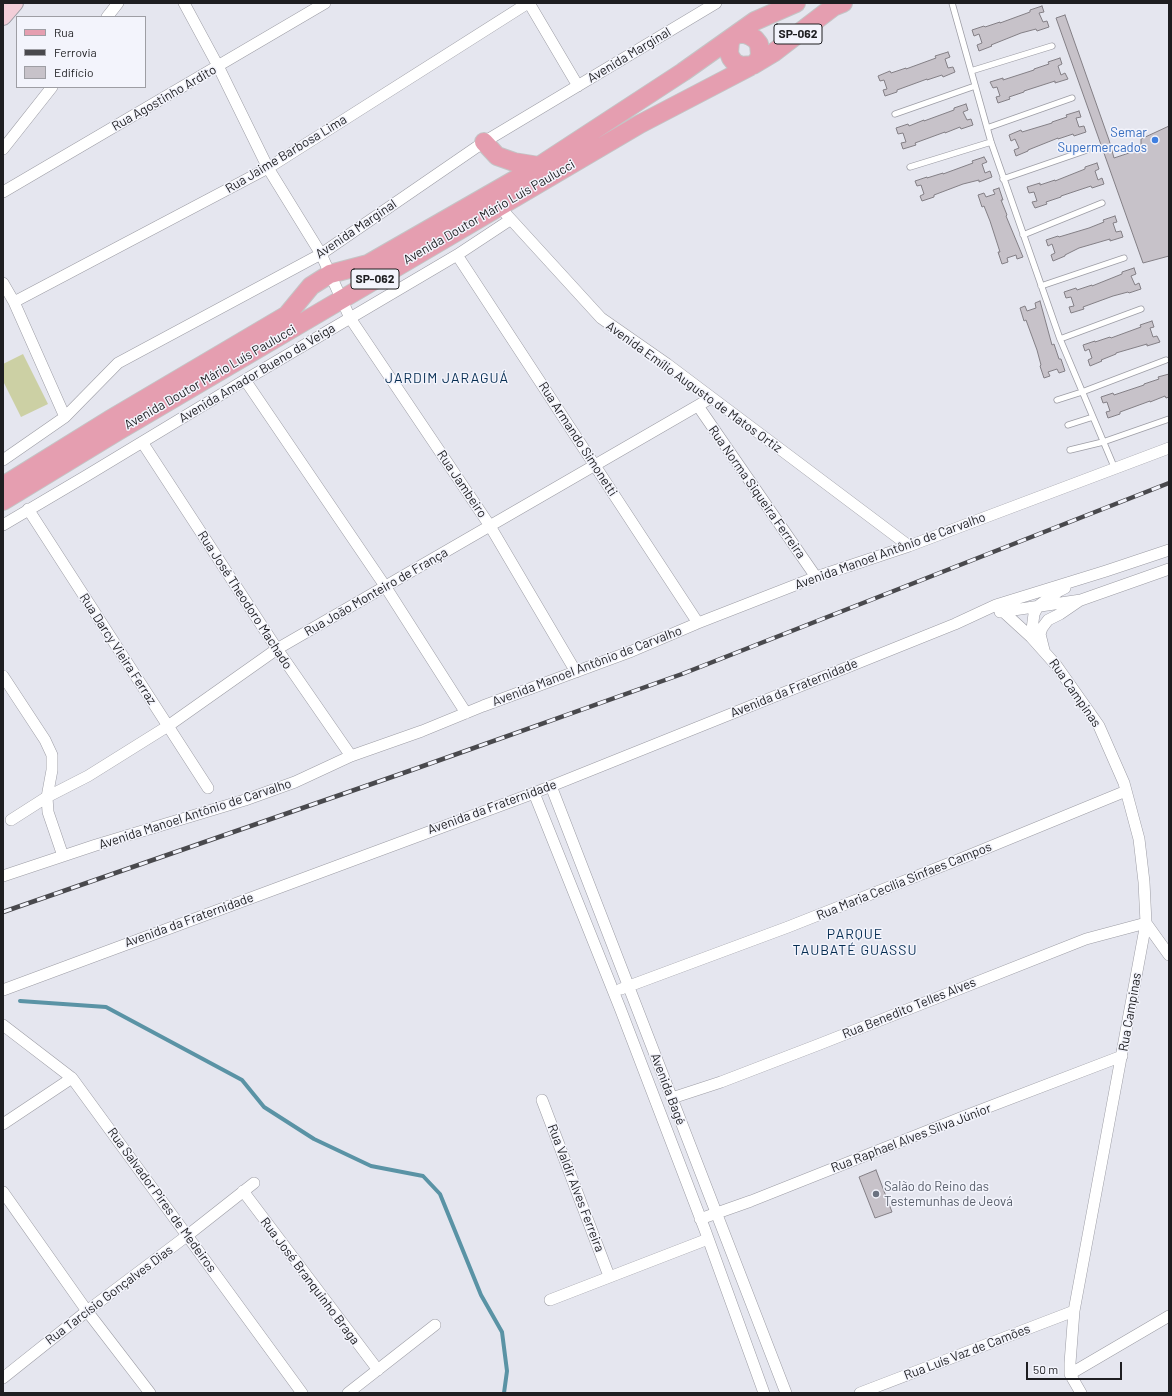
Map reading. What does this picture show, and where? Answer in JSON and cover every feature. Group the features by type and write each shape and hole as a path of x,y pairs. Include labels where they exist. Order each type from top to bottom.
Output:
{"main road":[{"path":"3,17 15,3"},
{"name":"SP-062","path":"734,36 755,21 796,3"},
{"name":"SP-062","path":"753,65 772,53 833,7 843,3"},
{"name":"SP-062","path":"734,36 745,34 755,39 758,44 760,55 758,60 753,65"},
{"name":"Avenida Doutor Mário Luís Paulucci","path":"3,486 111,419 287,315 312,286 330,274 368,264 539,166 683,72 734,36"},
{"name":"Avenida Doutor Mário Luís Paulucci","path":"3,501 118,431 341,300 505,213 640,124 753,65"},
{"path":"484,142 497,156 514,162 539,166"}],"street":[{"path":"113,10 124,3"},
{"name":"Rua Jambeiro","path":"184,3 218,66 268,168 321,254 350,318 490,526 576,672"},
{"name":"Rua Agostinho Ardito","path":"3,192 325,3"},
{"path":"529,3 578,86"},
{"name":"Rua Jaime Barbosa Lima","path":"14,302 268,168 529,3"},
{"name":"Avenida Marginal","path":"3,460 65,418 118,363 321,254 484,142 716,3"},
{"path":"3,149 51,88"},
{"name":"Avenida Amador Bueno da Veiga","path":"3,524 457,255 505,213"},
{"name":"Avenida Emílio Augusto de Matos Ortiz","path":"505,213 601,318 667,364 909,546"},
{"name":"Rua Armando Simonetti","path":"457,255 698,623"},
{"path":"3,283 14,302 65,418"},
{"path":"245,380 385,586 466,713"},
{"name":"Rua João Monteiro de França","path":"11,820 47,797 88,776 168,726 277,649 711,398"},
{"name":"Rua Norma Siqueira Ferreira","path":"698,406 816,577"},
{"name":"Rua José Theodoro Machado","path":"142,442 277,649 351,756"},
{"name":"Avenida Manoel Antônio de Carvalho","path":"3,876 245,800 296,782 351,756 422,731 632,651 698,623 816,577 909,546 1169,448"},
{"name":"Rua Darcy Vieira Ferraz","path":"28,509 208,788"},
{"name":"Avenida da Fraternidade","path":"3,990 534,793 977,614 1000,608 1169,550"},
{"name":"Avenida da Fraternidade","path":"1000,608 1038,606 1081,600 1169,569"},
{"path":"1031,636 1034,614 1038,606 1059,591 1106,571"},
{"name":"Rua Campinas","path":"1044,651 1040,634 1042,628 1048,620 1081,600"},
{"name":"Rua Campinas","path":"1000,608 1031,636 1056,665 1099,726 1124,783 1139,839 1144,882 1146,923 1074,1311 1070,1374"},
{"path":"3,676 45,740 52,755 52,770 47,797 48,812 63,856"},
{"name":"Avenida Bagé","path":"551,786 786,1393"},
{"name":"Rua Maria Cecília Sinfaes Campos","path":"613,992 958,860 1126,791"},
{"name":"Avenida Bagé","path":"534,793 613,992 708,1239 764,1393"},
{"path":"1146,923 1169,955"},
{"name":"Rua Benedito Telles Alves","path":"672,1098 721,1082 820,1044 1086,938 1146,923"},
{"name":"Rua Salvador Pires de Medeiros","path":"3,1024 72,1078 302,1393"},
{"name":"Rua Raphael Alves Silva Júnior","path":"700,1219 1122,1056"},
{"path":"3,1124 72,1078"},
{"name":"Rua Valdir Alves Ferreira","path":"542,1100 609,1276"},
{"name":"Rua Tarcísio Gonçalves Dias","path":"3,1378 87,1311 254,1183"},
{"name":"Rua José Branquinho Braga","path":"243,1191 378,1370"},
{"path":"3,1192 87,1311 150,1393"},
{"path":"550,1300 708,1239"},
{"name":"Rua Luís Vaz de Camões","path":"860,1393 1074,1311"},
{"path":"1081,1393 1070,1374 1169,1316"},
{"path":"348,1393 435,1325"}],"lane":[{"path":"952,3 991,142 1003,179 1060,339 1115,468"},
{"path":"971,71 1052,46"},
{"path":"895,114 975,86"},
{"path":"987,128 1072,98"},
{"path":"910,167 991,142"},
{"path":"1003,179 1088,150"},
{"path":"1023,234 1102,203"},
{"path":"1041,286 1124,258"},
{"path":"1060,339 1141,309"},
{"path":"1057,400 1166,360"},
{"path":"1068,425 1093,417"},
{"path":"1070,450 1103,442 1169,419"}],"green space":[{"path":"23,354 48,404 21,417 3,381 3,364"}],"building":[{"path":"1042,6 1044,12 1039,13 1043,22 1047,21 1049,27 1037,31 1036,29 1021,33 979,51 977,45 982,43 979,34 974,36 972,30 1000,23"},
{"name":"Semar Supermercados","path":"1065,15 1114,158 1141,149 1141,139 1169,126 1169,256 1143,263 1056,18"},
{"path":"948,52 950,57 945,59 948,68 953,67 955,72 943,77 942,75 927,79 885,96 883,90 887,89 884,80 880,81 878,76 890,71 891,73 906,69"},
{"path":"1060,58 1062,64 1058,66 1061,75 1065,73 1068,79 1055,83 1055,81 1024,91 1009,97 1010,99 998,103 996,97 1000,96 997,87 993,88 990,82 1003,78 1003,80 1034,70 1049,64 1048,62"},
{"path":"966,104 968,110 963,112 967,120 971,119 973,125 961,129 960,127 945,132 903,149 901,143 906,142 903,133 898,134 896,128 908,124 909,126 924,121"},
{"path":"1079,111 1081,117 1076,118 1079,127 1084,126 1086,132 1074,136 1073,134 1058,138 1016,156 1014,150 1019,148 1015,139 1011,141 1009,135 1021,130 1022,132 1052,123 1067,117 1066,115"},
{"path":"984,157 987,162 982,164 985,173 990,171 992,177 979,182 979,180 963,184 922,201 920,196 924,194 921,185 917,186 915,181 943,174 973,163 972,161"},
{"path":"1097,163 1099,169 1095,171 1098,180 1102,178 1104,184 1092,188 1091,186 1061,196 1046,202 1047,204 1035,208 1032,202 1037,201 1034,192 1029,193 1027,187 1055,181"},
{"path":"999,188 1003,200 1001,200 1007,215 1006,216 1023,257 1017,259 1016,255 1007,258 1008,262 1002,264 998,252 1000,252 990,221 984,206 982,207 978,195 984,193 986,197 995,194 993,190"},
{"path":"1115,216 1117,222 1113,223 1116,232 1121,231 1123,237 1110,241 1110,239 1079,248 1053,261 1051,255 1055,253 1052,244 1048,246 1046,240 1089,228 1104,222 1103,220"},
{"path":"1134,268 1136,274 1131,276 1135,285 1139,283 1141,289 1113,296 1071,313 1069,307 1074,306 1071,297 1066,298 1064,292 1076,288 1077,290 1092,286"},
{"path":"1040,301 1052,345 1054,344 1065,371 1059,373 1057,369 1048,372 1050,376 1044,378 1037,350 1020,308 1025,306 1027,311 1036,308 1035,303"},
{"path":"1152,321 1154,327 1150,328 1153,337 1157,336 1160,342 1147,346 1147,344 1116,353 1090,366 1088,360 1092,358 1089,349 1085,351 1083,345 1110,337 1111,338 1141,327 1140,325"},
{"path":"1169,374 1169,397 1166,398 1165,396 1150,401 1108,418 1106,412 1110,411 1107,402 1103,403 1101,397 1113,393 1114,395 1144,385 1159,379 1158,377"},
{"name":"Salão do Reino das Testemunhas de Jeová","path":"876,1170 892,1212 875,1218 859,1177"}],"waterway":[{"path":"20,1001 106,1007 242,1080 264,1107 314,1139 371,1166 423,1176 440,1194 481,1295 502,1332 507,1371 504,1393"}],"railway":[{"path":"3,912 409,771 682,674 1169,483"}],"place":[{"name":"Semar Supermercados","path":"1155,140"},
{"name":"Salão do Reino das Testemunhas de Jeová","path":"876,1194"}],"district":[{"name":"JARDIM JARAGUÁ","path":"447,378"},
{"name":"PARQUE TAUBATÉ GUASSU","path":"855,942"}]}
